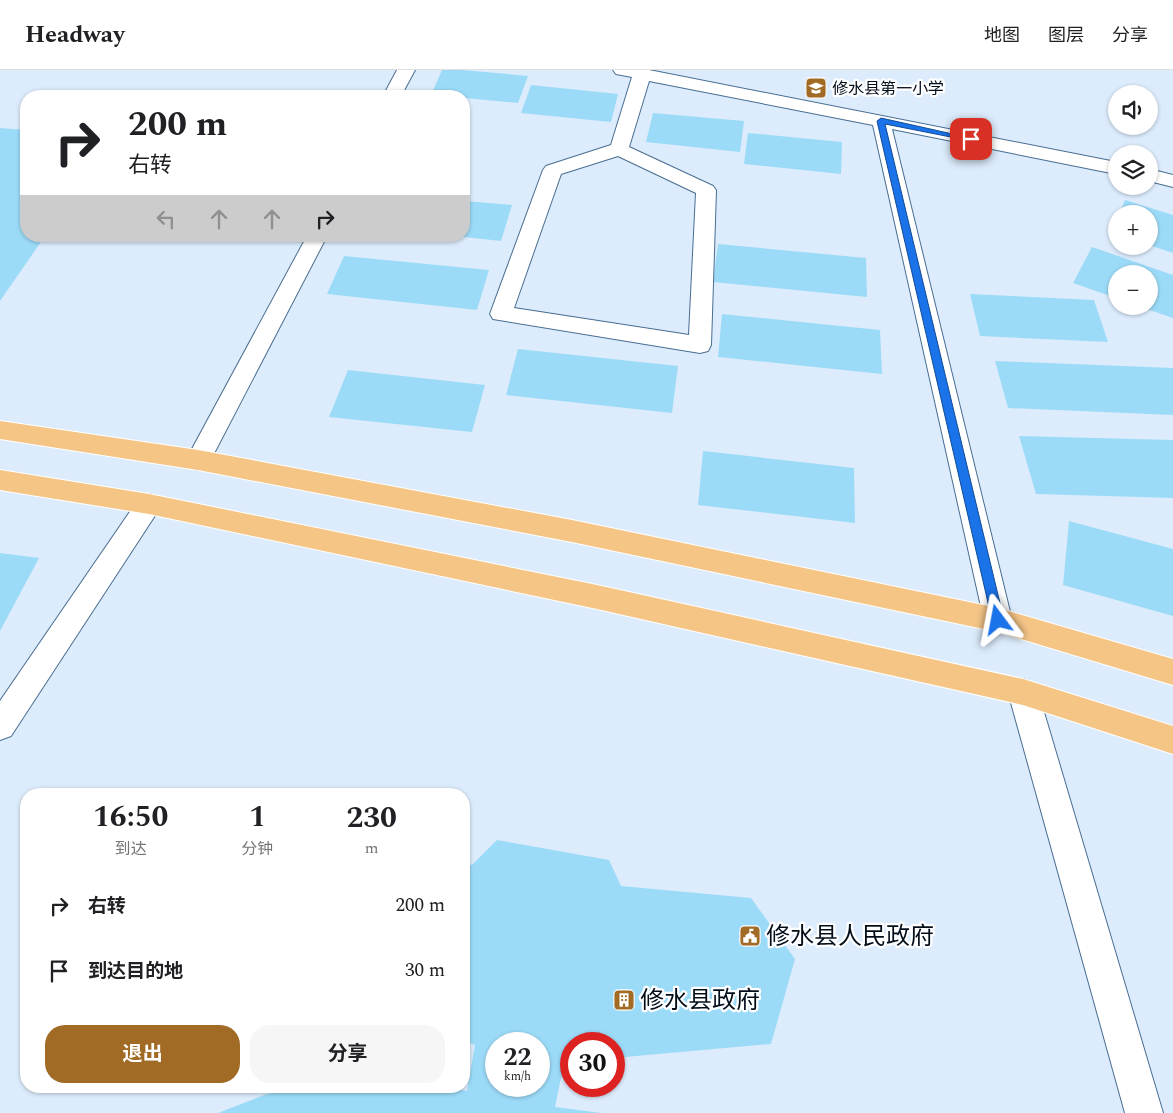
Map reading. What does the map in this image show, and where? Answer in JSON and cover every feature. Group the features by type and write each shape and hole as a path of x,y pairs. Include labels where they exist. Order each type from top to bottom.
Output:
{"main road":[{"path":"0,430 198,460 572,531 998,620 1173,672"},
{"path":"0,480 149,504 597,597 1023,692 1173,740"}],"street":[{"path":"395,90 406,70"},
{"path":"622,70 1108,166"},
{"path":"620,149 642,74"},
{"path":"881,121 998,620"},
{"path":"620,149 706,190 700,345 501,314 553,170 620,149"},
{"path":"1158,177 1173,181"},
{"path":"198,460 314,242"},
{"path":"0,726 149,504"},
{"path":"1023,692 1144,1113"}],"building":[{"path":"442,70 528,76 518,103 470,99 470,90 433,90"},
{"path":"531,85 618,94 611,122 521,113"},
{"path":"653,113 744,121 740,152 646,142"},
{"path":"0,128 20,130 20,242 41,242 0,301"},
{"path":"748,133 842,142 841,174 744,164"},
{"path":"1125,200 1141,205 1123,205"},
{"path":"470,202 512,205 501,241 470,238"},
{"path":"1158,210 1173,215 1173,253 1158,248"},
{"path":"718,244 866,258 867,297 713,282"},
{"path":"1092,247 1108,253 1108,255 1115,255 1144,265 1108,265 1108,295 1073,283"},
{"path":"344,256 489,270 477,310 327,294"},
{"path":"1158,270 1173,275 1173,318 1158,313"},
{"path":"970,294 1094,300 1108,342 980,336"},
{"path":"722,314 880,330 882,374 718,357"},
{"path":"518,349 678,366 672,413 506,395"},
{"path":"995,361 1173,368 1173,415 1008,408"},
{"path":"348,370 485,385 472,432 329,417"},
{"path":"1019,436 1173,440 1173,498 1036,494"},
{"path":"703,451 854,468 855,523 698,505"},
{"path":"1069,521 1173,549 1173,616 1063,585"},
{"path":"0,553 39,558 0,631"},
{"name":"修水县政府","path":"497,840 609,860 621,886 751,898 795,959 771,1044 625,1057 625,1032 560,1032 560,1083 555,1107 601,1113 218,1113 272,1093 470,1093 470,1074 475,1045 470,1043 470,864 472,865"}],"place":[{"name":"修水县第一小学","path":"816,88"},
{"name":"修水县人民政府","path":"750,936"},
{"name":"修水县政府","path":"624,1000"}],"route":[{"path":"971,139 881,121 998,620"}]}
